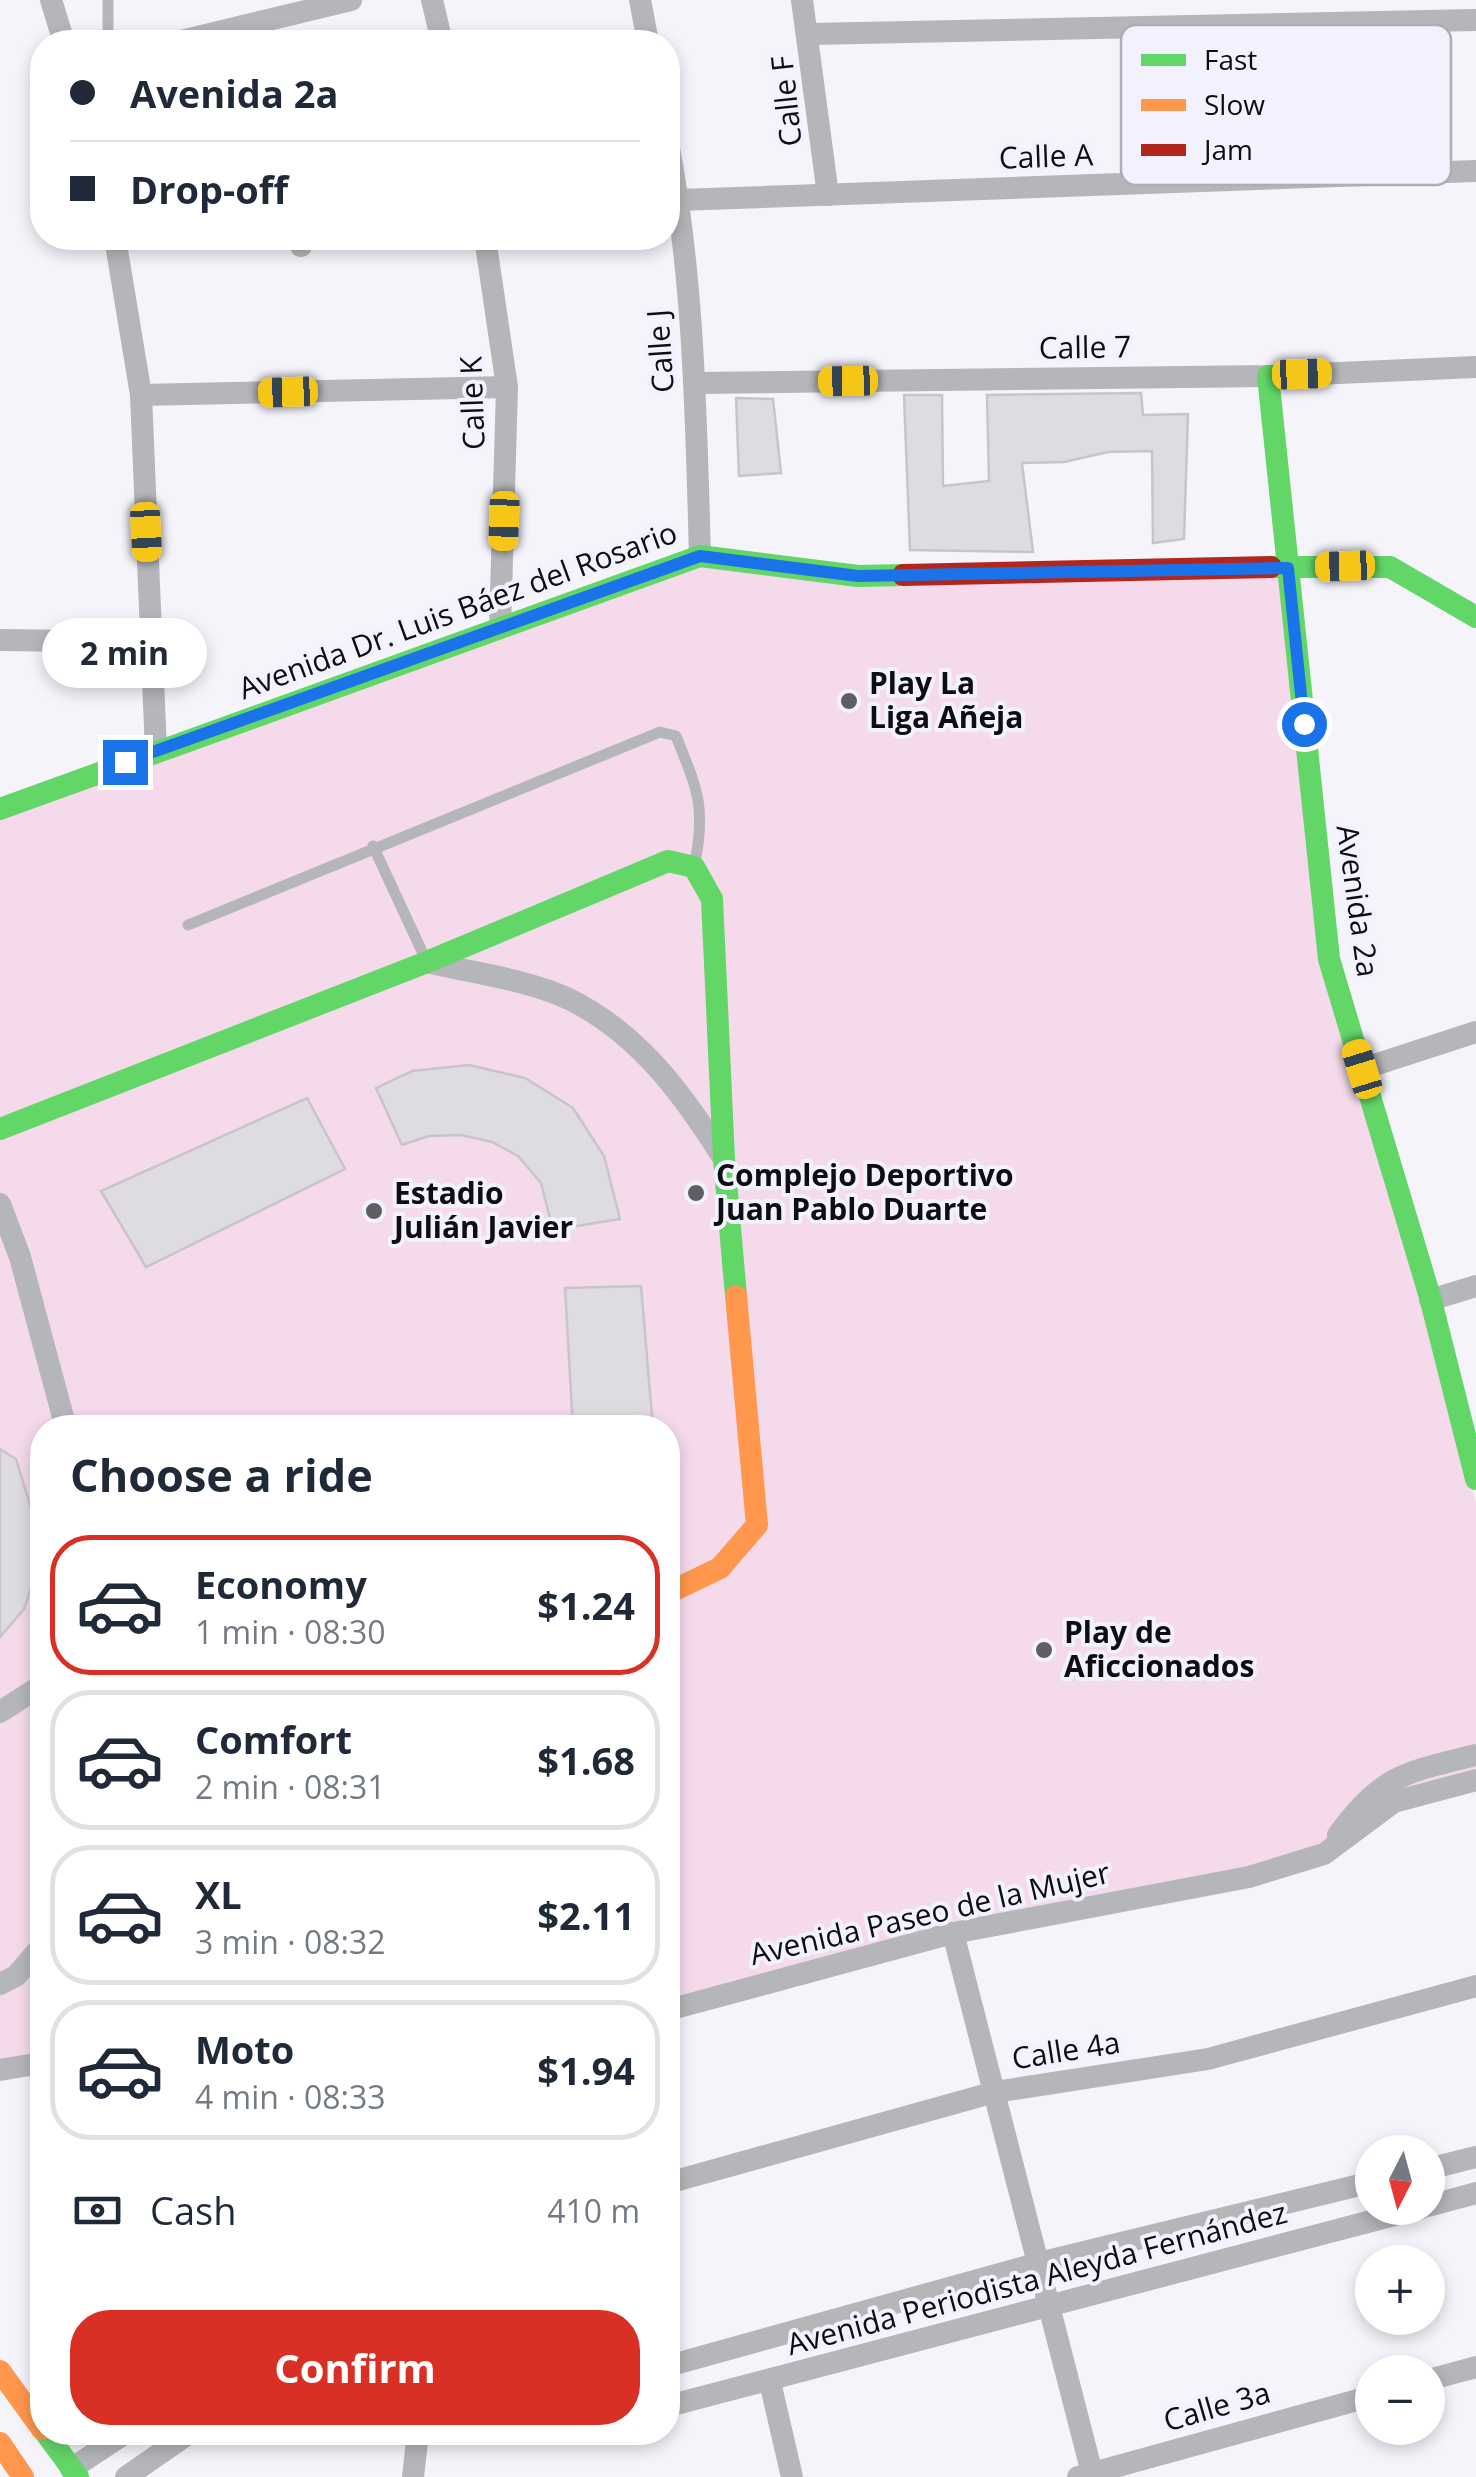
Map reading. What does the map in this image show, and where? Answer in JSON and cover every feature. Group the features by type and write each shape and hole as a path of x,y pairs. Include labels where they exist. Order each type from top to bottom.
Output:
{"street":[{"path":"52,0 61,30"},
{"path":"263,30 351,0"},
{"path":"432,0 439,30"},
{"path":"640,0 646,30"},
{"name":"Calle F","path":"802,0 810,34 828,195"},
{"path":"1238,25 1476,20"},
{"path":"810,34 1121,27"},
{"name":"Calle A","path":"1451,173 1476,172"},
{"name":"Calle A","path":"680,200 1121,185"},
{"name":"Calle J","path":"680,212 694,384 700,556"},
{"path":"116,250 141,395 156,751"},
{"name":"Calle K","path":"487,250 507,386 500,628"},
{"name":"Calle 7","path":"694,384 1268,376 1476,367"},
{"name":"Avenida 2a","path":"1268,376 1329,958 1430,1300 1476,1479"},
{"path":"141,395 507,386"},
{"name":"Avenida Dr. Luis Báez del Rosario","path":"0,809 700,556 858,576 1390,567 1476,616"},
{"path":"0,640 151,642"},
{"path":"0,1128 427,962 668,861 694,867 712,899 724,1159 757,1525 740,1556 680,1589"},
{"path":"427,962 568,999 635,1042 685,1098 724,1159"},
{"path":"1362,1069 1476,1032"},
{"path":"0,1204 10,1259 62,1415"},
{"path":"1430,1300 1476,1286"},
{"path":"0,1712 30,1693"},
{"path":"1324,1854 1361,1803 1400,1773 1476,1755"},
{"name":"Avenida Paseo de la Mujer","path":"680,2007 953,1933 1249,1877 1324,1854 1394,1802 1476,1780"},
{"path":"953,1933 1051,2304 1088,2476"},
{"path":"0,1984 16,1976 30,1960"},
{"name":"Calle 4a","path":"680,2180 995,2092 1208,2059 1476,1986"},
{"path":"0,2070 30,2065"},
{"path":"1445,2165 1476,2157"},
{"name":"Avenida Periodista Aleyda Fernández","path":"680,2363 1039,2263 1355,2186"},
{"name":"Avenida Periodista Aleyda Fernández","path":"1445,2201 1476,2193"},
{"name":"Avenida Periodista Aleyda Fernández","path":"680,2403 1355,2225"},
{"path":"1445,2375 1476,2367"},
{"path":"0,2371 30,2412"},
{"path":"770,2382 792,2477"},
{"name":"Calle 3a","path":"1088,2476 1355,2401"},
{"path":"0,2443 23,2477"},
{"path":"54,2445 74,2473 110,2445"},
{"path":"126,2477 173,2445"},
{"path":"413,2477 417,2445"}],"lane":[{"path":"108,0 108,30"},
{"path":"188,925 373,846 669,732 676,736 699,793 703,823 694,867"},
{"path":"373,846 427,962"}],"shaded area":[{"name":"Complejo Deportivo Juan Pablo Duarte","path":"700,556 858,576 1288,568 1329,959 1476,1502 1476,1780 1394,1802 1324,1854 1052,1911 680,2009 680,1415 30,1415 30,2067 0,2072 0,810"}],"building":[{"path":"1141,393 1143,415 1188,414 1184,539 1153,543 1152,451 1108,452 1064,462 1022,463 1033,552 910,550 904,395 942,395 943,486 989,481 987,395"},
{"path":"736,398 773,399 781,473 739,476"},
{"path":"469,1065 525,1078 573,1108 604,1156 620,1219 553,1230 541,1183 518,1156 492,1142 461,1135 429,1136 402,1145 376,1088 412,1071"},
{"path":"307,1098 345,1169 146,1267 101,1191"},
{"path":"641,1286 652,1415 572,1415 565,1288"},
{"path":"0,1449 16,1459 30,1504 30,1592 24,1609 0,1637"}],"traffic: fast":[{"path":"1268,376 1329,959 1430,1297 1476,1479"},
{"path":"0,809 700,556 858,576 903,575"},
{"path":"1271,567 1390,567 1476,617"},
{"path":"0,1129 427,962 668,861 694,867 712,899 724,1159 736,1296"},
{"path":"55,2445 78,2477"}],"traffic: slow":[{"path":"680,1587 720,1568 757,1525 736,1296"},
{"path":"0,2371 30,2412"},
{"path":"0,2443 23,2477"}],"traffic: jam":[{"path":"903,575 1271,567"}],"place":[{"name":"Play La Liga Añeja","path":"849,701"},
{"name":"Complejo Deportivo Juan Pablo Duarte","path":"696,1193"},
{"name":"Estadio Julián Javier","path":"374,1211"},
{"name":"Play de Aficcionados","path":"1044,1650"}],"route":[{"path":"125,762 700,556 858,576 1288,568 1304,724"}]}
